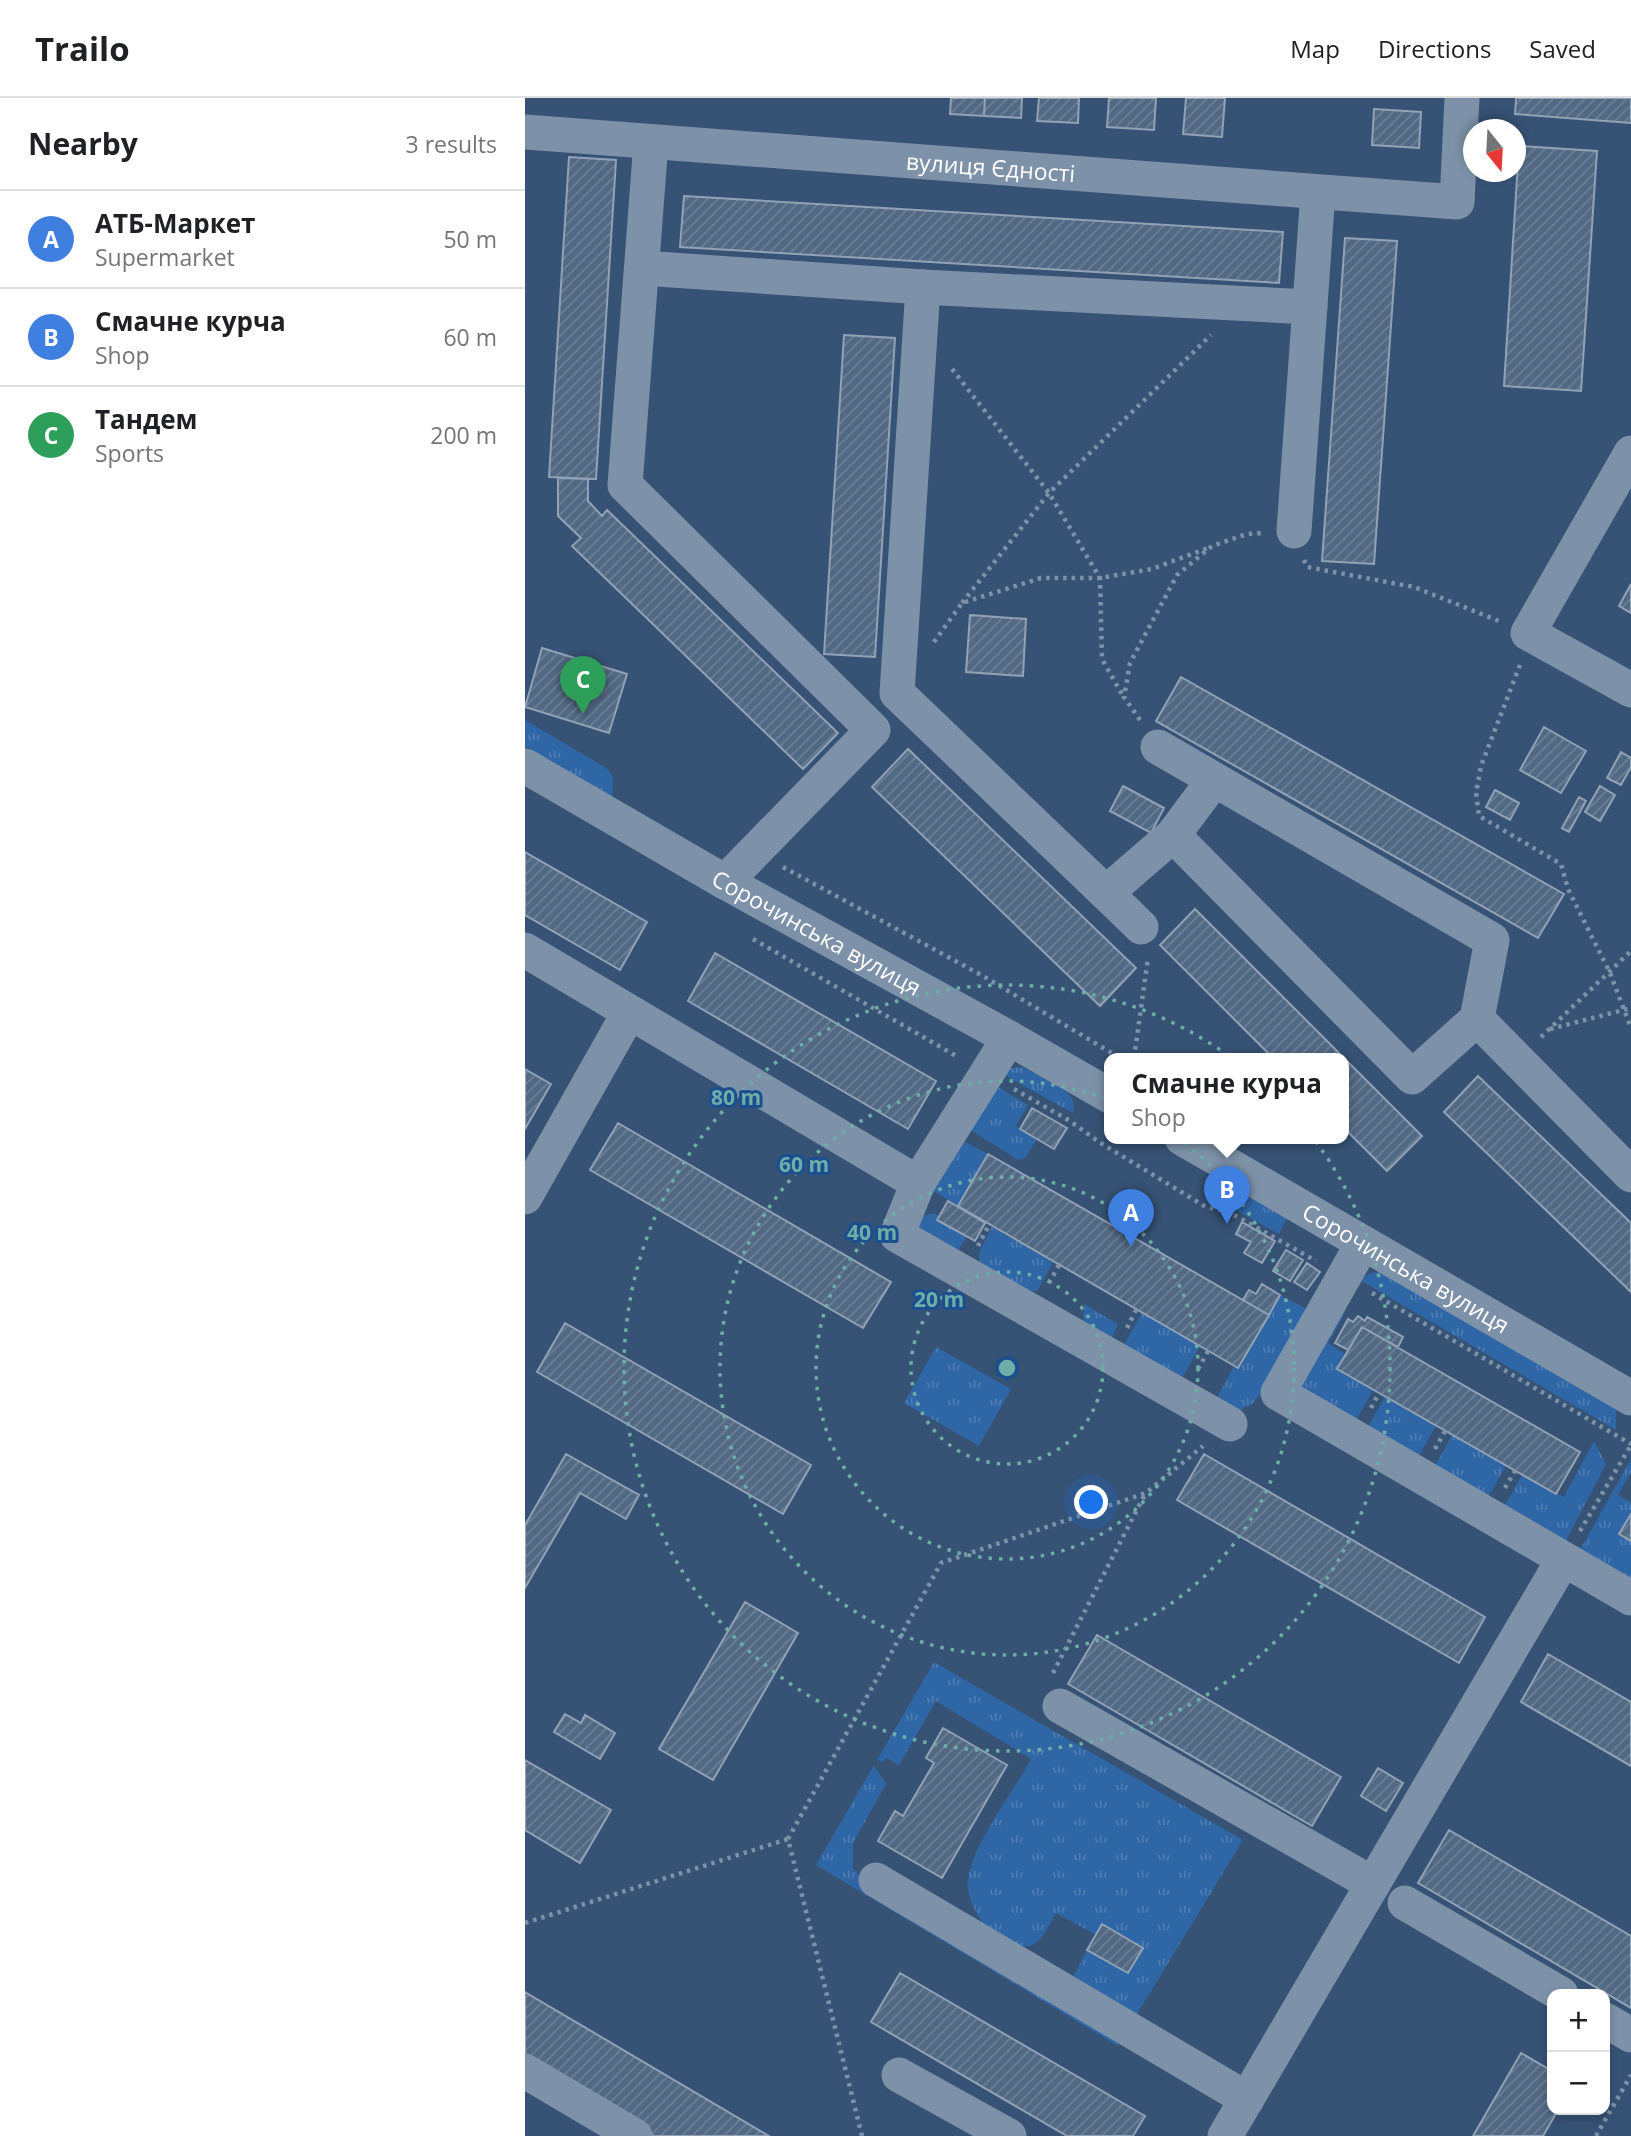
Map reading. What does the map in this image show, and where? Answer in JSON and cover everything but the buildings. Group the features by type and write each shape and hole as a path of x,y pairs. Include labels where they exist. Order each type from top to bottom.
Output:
{"street":[{"name":"вулиця Єдності","path":"525,132 1457,202 1462,98"},
{"path":"651,142 625,485 873,730"},
{"path":"1294,531 1318,192"},
{"path":"642,268 923,288 1310,307"},
{"path":"725,882 873,730 897,692 923,288"},
{"path":"1631,453 1528,633 1631,690"},
{"path":"897,692 1142,927"},
{"path":"1158,747 1492,940 1477,1019 1412,1077 1173,835"},
{"name":"Сорочинська вулиця","path":"525,766 725,882 1104,1093"},
{"path":"1106,893 1173,835 1214,780"},
{"path":"525,950 918,1183"},
{"path":"525,1197 629,1013"},
{"path":"1477,1019 1631,1175"},
{"path":"1009,1038 918,1183 897,1235 1230,1424"},
{"name":"Сорочинська вулиця","path":"1192,1144 1631,1398"},
{"path":"1363,1243 1278,1393 1631,1598"},
{"path":"1225,2136 1563,1560"},
{"path":"1060,1706 1373,1884"},
{"path":"876,1880 1247,2099"},
{"path":"1405,1903 1552,1989"},
{"path":"1610,2023 1631,2035"},
{"path":"525,2071 635,2136"},
{"path":"899,2076 1009,2136"}],"path":[{"path":"930,648 1049,493 1243,304"},
{"path":"921,329 1049,493 1100,578 1102,659 1158,747"},
{"path":"962,603 1041,578 1100,578 1152,569 1247,534 1294,531 1307,567 1414,587 1528,633 1518,675 1481,766 1476,793 1479,817 1561,864 1568,889 1610,973 1631,1028"},
{"path":"1124,696 1130,663 1177,575 1212,546"},
{"path":"755,851 983,976 1112,1053"},
{"path":"1135,1053 1148,956 1142,927"},
{"path":"750,937 1070,1121 1206,1207 1229,1212 1631,1445 1563,1560"},
{"path":"1510,1053 1549,1029 1631,951"},
{"path":"1510,1053 1549,1029 1631,1008"},
{"path":"862,2136 788,1839 941,1563 1146,1493 1230,1424"},
{"path":"1060,1706 1043,1691 1146,1493"},
{"path":"525,1923 788,1839"},
{"path":"1596,2136 1631,2075"}],"green space":[{"path":"525,720 608,769 613,778 612,797 525,746"},
{"path":"1022,1067 1065,1090 1074,1104 1073,1113 1004,1075 1008,1069"},
{"path":"993,1084 1028,1105 1016,1126 1037,1139 1025,1158 1018,1160 966,1127"},
{"path":"956,1143 967,1143 988,1154 958,1206 930,1189"},
{"path":"1237,1189 1287,1218 1279,1234 1228,1206"},
{"path":"934,1213 939,1216 938,1220 967,1236 955,1256 918,1229 920,1217"},
{"path":"992,1227 1053,1262 1037,1291 1017,1290 979,1263 979,1253"},
{"path":"1378,1271 1616,1407 1616,1430 1358,1279"},
{"path":"1280,1295 1309,1310 1259,1396 1253,1403 1237,1412 1212,1407 1234,1366 1238,1368"},
{"path":"1084,1304 1118,1324 1108,1345 1083,1324"},
{"path":"1334,1309 1344,1315 1328,1343 1345,1354 1337,1370 1373,1390 1353,1426 1301,1387"},
{"path":"1142,1313 1200,1346 1178,1386 1120,1352"},
{"path":"936,1347 1011,1389 979,1446 904,1403"},
{"path":"1385,1397 1436,1426 1415,1463 1364,1433"},
{"path":"1452,1435 1506,1466 1485,1502 1432,1472"},
{"path":"1594,1441 1606,1464 1562,1548 1501,1512 1522,1475 1564,1497"},
{"path":"1631,1459 1631,1472 1618,1495 1631,1503 1631,1588 1576,1557"},
{"path":"934,1662 1243,1840 1131,2024 1074,1980 1074,1975 1087,1950 1143,1947 1103,1924 1096,1935 1056,1913 1037,1942 1024,1946 1016,1945 991,1938 971,1902 968,1889 973,1859 1031,1759 936,1701 899,1765 886,1758 883,1762 877,1760"},
{"path":"874,1765 886,1784 853,1843 853,1867 859,1876 1123,2037 1118,2046 816,1865"}],"place":[{"name":"Тандем","path":"583,714"},
{"name":"Смачне курча","path":"1227,1224"},
{"name":"АТБ-Маркет","path":"1131,1247"}]}
